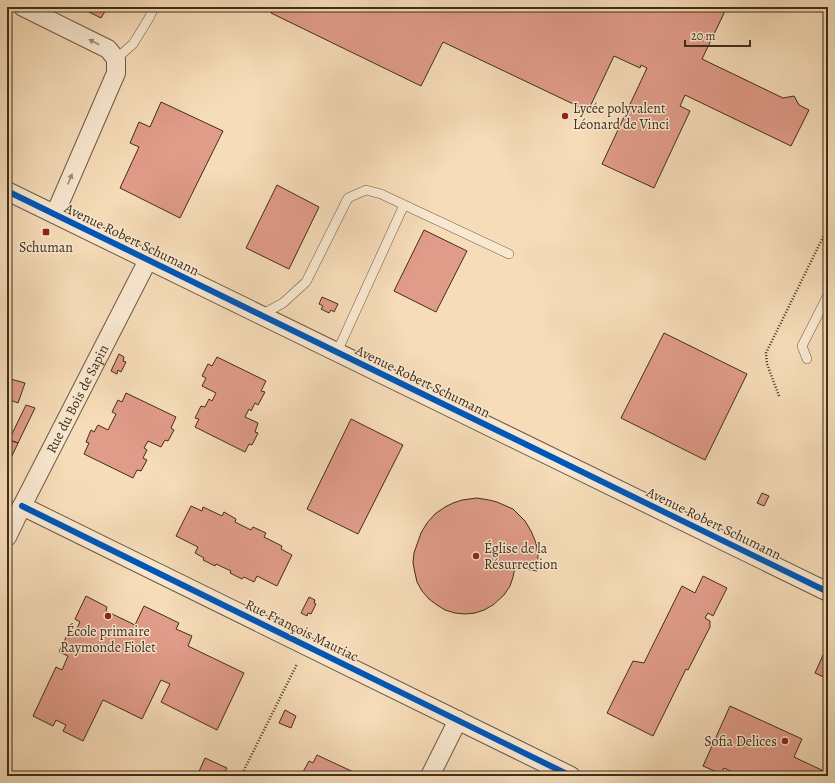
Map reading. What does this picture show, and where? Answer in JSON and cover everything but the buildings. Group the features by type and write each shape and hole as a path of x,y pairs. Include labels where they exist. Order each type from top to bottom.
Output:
{"street":[{"path":"23,7 108,50 116,59"},
{"name":"Avenue Robert Schumann","path":"55,214 116,73 116,59"},
{"name":"Avenue Robert Schumann","path":"7,191 828,592"},
{"name":"Rue du Bois de Sapin","path":"7,537 148,260"},
{"name":"Rue François Mauriac","path":"22,506 571,776"},
{"path":"430,776 458,720"}],"lane":[{"path":"116,59 133,44 154,7"},
{"path":"261,315 283,303 306,282 348,198 366,190 381,194 509,254"},
{"path":"337,352 404,205"},
{"path":"807,359 802,346 828,295"}],"path":[{"path":"779,396 767,364 766,353 828,228"},
{"path":"241,776 306,646"}],"cycle path":[{"path":"7,191 828,592"},
{"path":"22,506 571,776"}],"place":[{"name":"Lycée polyvalent Léonard de Vinci","path":"565,116"},
{"name":"Schuman","path":"46,232"},
{"name":"Église de la Résurrection","path":"476,556"},
{"name":"École primaire Raymonde Fiolet","path":"108,616"},
{"name":"Sofia Delices","path":"785,741"}]}
